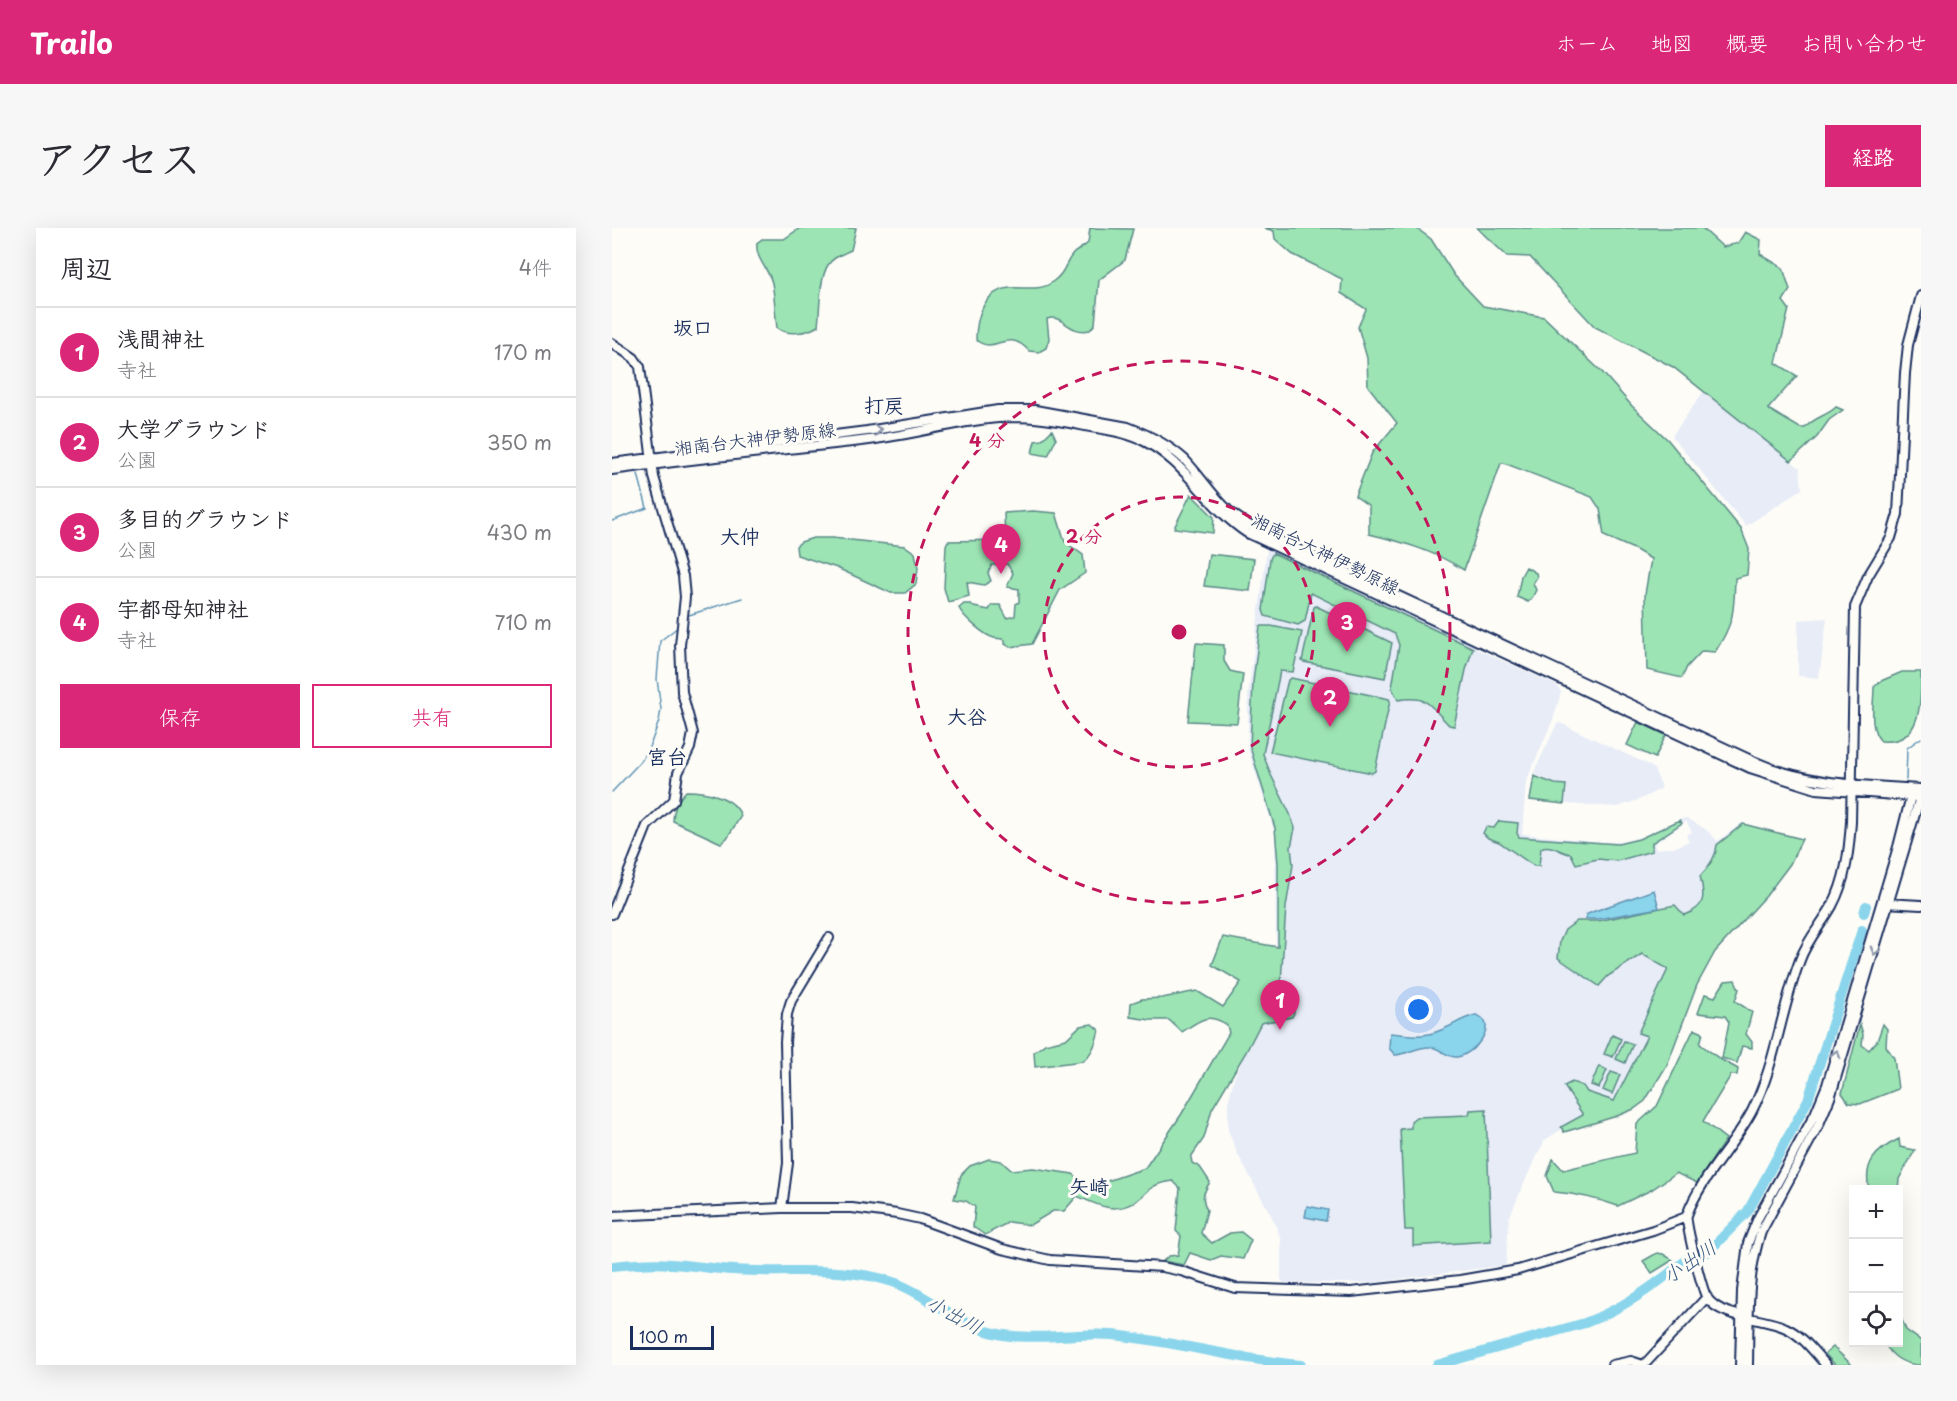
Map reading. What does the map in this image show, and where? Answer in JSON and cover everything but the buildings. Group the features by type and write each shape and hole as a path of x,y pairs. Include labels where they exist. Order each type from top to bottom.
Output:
{"street":[{"path":"1826,1365 1807,1343 1787,1329 1725,1311 1707,1297 1701,1283 1686,1217 1700,1189 1750,1114 1764,1084 1799,961 1833,905 1843,880 1849,850 1855,607 1868,576 1891,538 1898,514 1905,373 1908,345 1921,297"},
{"path":"612,343 634,358 640,367 651,461 658,494 683,576 685,597 680,645 682,692 693,734 690,748 678,773 674,800 647,826 612,914"},
{"name":"湘南台大神伊勢原線","path":"612,463 651,461 878,430 998,410 1035,410 1128,427 1170,448 1184,460 1228,510 1267,535 1764,770 1851,788 1918,794"},
{"name":"湘南台大神伊勢原線","path":"612,470 651,461"},
{"path":"1740,1365 1748,1243 1758,1218 1815,1114 1827,1084 1918,794"},
{"path":"1885,903 1921,905"},
{"path":"782,1208 788,1164 785,1042 787,1014 791,1001 829,938"},
{"path":"612,1216 782,1208 852,1208 897,1214 936,1224 1002,1249 1033,1257 1076,1263 1162,1267 1235,1288 1351,1292 1449,1281 1518,1270 1653,1230 1686,1217"},
{"path":"1612,1365 1631,1361 1644,1365 1707,1297"},
{"path":"1745,1316 1748,1365"}],"shaded area":[{"path":"1703,392 1800,468 1802,489 1746,526 1672,436"},
{"path":"1267,548 1469,641 1479,650 1556,685 1561,692 1554,717 1526,782 1522,834 1622,842 1644,836 1687,818 1705,829 1718,841 1742,823 1801,838 1712,952 1642,1096 1564,1128 1545,1140 1509,1218 1506,1265 1371,1283 1284,1283 1281,1279 1281,1239 1272,1217 1237,1153 1228,1130 1228,1103 1234,1078 1263,1015 1276,958 1275,833 1248,749 1248,695","holes":["1686,821 1692,832 1686,835 1689,841 1676,847 1656,849 1654,844"]},
{"path":"1827,618 1819,678 1798,676 1798,620"},
{"path":"1560,723 1649,765 1654,769 1662,788 1618,807 1565,804 1566,784 1555,783 1533,774 1557,724"}],"green space":[{"path":"800,228 856,228 851,250 833,260 825,271 821,286 818,326 803,332 792,333 777,328 772,283 758,254 757,243 762,239 784,239"},
{"path":"1090,228 1133,229 1125,260 1099,280 1095,324 1090,330 1076,330 1057,319 1047,319 1049,339 1046,348 1039,352 1029,351 1014,341 989,345 976,340 980,314 988,299 1002,290 1037,288 1051,283 1060,276 1073,254 1088,243"},
{"path":"1264,228 1416,228 1431,239 1454,275 1483,306 1544,317 1668,440 1741,529 1749,549 1747,575 1735,578 1732,617 1715,652 1702,651 1687,667 1682,678 1647,670 1645,594 1651,559 1604,536 1600,509 1592,497 1504,463 1501,463 1464,570 1441,557 1418,548 1369,534 1369,506 1355,496 1372,453 1397,423 1368,386 1367,358 1358,327 1366,309 1341,293 1342,279 1292,254 1275,239 1274,231"},
{"path":"1477,228 1702,228 1723,247 1738,243 1745,232 1761,240 1760,254 1783,268 1790,290 1783,301 1789,309 1776,363 1797,376 1768,409 1800,428 1805,428 1812,421 1836,407 1843,410 1829,420 1817,437 1791,461 1673,367 1595,327 1530,257 1507,256"},
{"path":"1052,430 1056,439 1048,456 1032,453 1035,441 1042,440"},
{"path":"1191,494 1214,517 1213,533 1174,528"},
{"path":"1033,511 1056,513 1065,542 1083,555 1085,573 1060,590 1032,644 1010,647 1005,644 1005,640 990,637 980,630 959,608 964,604 971,604 974,607 989,610 992,605 1000,605 1007,618 1015,616 1016,604 1019,602 1019,589 1007,587 1013,573 1007,564 992,565 988,573 991,581 984,585 967,582 969,596 948,602 944,588 946,545 948,541 1005,540 1004,513"},
{"path":"813,538 905,546 915,553 918,568 916,584 905,593 891,593 837,568 797,555 796,546"},
{"path":"1273,553 1473,648 1454,726 1449,725 1428,703 1416,699 1398,700 1392,688 1399,645 1395,634 1311,593 1305,621 1298,625 1265,616 1263,610 1270,559"},
{"path":"1209,554 1254,559 1250,591 1204,586"},
{"path":"1526,567 1536,573 1537,577 1533,583 1536,590 1528,602 1517,597 1521,576"},
{"path":"1316,606 1392,643 1385,678 1302,661"},
{"path":"1260,626 1302,632 1293,672 1280,671 1263,754 1295,828 1291,847 1293,865 1286,907 1281,982 1295,999 1294,1013 1292,1017 1261,1023 1212,1109 1204,1138 1191,1157 1192,1163 1200,1167 1210,1182 1204,1196 1207,1210 1201,1233 1212,1243 1230,1233 1241,1232 1251,1240 1243,1259 1221,1256 1211,1260 1190,1253 1184,1265 1163,1261 1169,1256 1178,1255 1181,1236 1176,1231 1180,1188 1173,1181 1155,1186 1136,1201 1121,1207 1106,1207 1077,1196 1064,1211 1053,1211 1030,1225 1009,1222 985,1235 973,1227 975,1207 966,1201 954,1199 961,1175 970,1166 989,1159 1001,1161 1011,1170 1033,1168 1073,1174 1090,1187 1145,1168 1181,1115 1229,1033 1227,1025 1209,1018 1199,1021 1182,1032 1169,1020 1130,1017 1131,1003 1142,999 1162,998 1197,991 1223,1007 1241,982 1212,965 1223,937 1278,947 1278,864 1275,828 1250,747 1253,682"},
{"path":"1196,643 1224,645 1224,661 1230,671 1243,674 1237,723 1188,721"},
{"path":"1902,672 1921,672 1919,709 1916,720 1904,737 1894,741 1881,741 1874,730 1873,723 1874,687 1881,681"},
{"path":"1291,678 1389,699 1375,771 1372,773 1270,752 1288,680"},
{"path":"1638,722 1666,735 1655,758 1627,745"},
{"path":"1534,776 1555,784 1566,785 1564,804 1530,800"},
{"path":"686,791 718,796 726,799 737,809 741,816 727,838 721,843 673,821 676,805"},
{"path":"1680,820 1682,823 1652,843 1652,851 1617,861 1598,859 1576,864 1571,854 1553,847 1545,847 1541,848 1539,866 1534,866 1483,833 1486,827 1494,828 1499,821 1518,823 1519,837 1618,844 1639,839"},
{"path":"1743,824 1802,839 1790,864 1766,896 1715,952 1697,985 1667,1065 1645,1101 1634,1109 1617,1116 1564,1132 1561,1127 1583,1115 1564,1086 1572,1082 1583,1086 1587,1092 1614,1101 1647,1036 1638,1033 1668,969 1642,954 1608,976 1599,986 1558,958 1560,941 1565,930 1577,921 1598,921 1675,905 1684,915 1691,912 1700,905 1702,900 1703,890 1700,876 1711,862 1717,845"},
{"path":"1735,980 1739,989 1735,1001 1752,1012 1746,1034 1752,1042 1752,1048 1742,1046 1737,1063 1722,1058 1729,1022 1725,1016 1698,1013 1705,994 1715,997 1725,981"},
{"path":"1092,1024 1099,1030 1092,1051 1083,1061 1035,1067 1034,1052 1045,1044 1066,1039 1080,1026"},
{"path":"1860,1024 1863,1034 1862,1045 1869,1050 1877,1041 1883,1024 1887,1029 1886,1046 1894,1058 1898,1089 1860,1104 1849,1103 1842,1093"},
{"path":"1694,1029 1703,1033 1700,1044 1738,1069 1737,1075 1731,1075 1703,1121 1726,1139 1697,1183 1676,1173 1651,1190 1618,1206 1586,1197 1554,1192 1547,1176 1553,1159 1563,1170 1635,1153 1637,1124 1657,1106"},
{"path":"1612,1035 1621,1039 1613,1057 1604,1054"},
{"path":"1624,1041 1633,1044 1625,1063 1616,1059"},
{"path":"1599,1066 1607,1070 1599,1088 1591,1085"},
{"path":"1611,1072 1620,1075 1612,1094 1603,1090"},
{"path":"1486,1109 1491,1241 1413,1246 1413,1230 1405,1230 1400,1129 1411,1128 1411,1121 1416,1117 1469,1115 1470,1110"},
{"path":"1899,1139 1900,1147 1915,1150 1899,1179 1898,1185 1869,1185 1870,1165 1873,1158"},
{"path":"1657,1253 1673,1260 1652,1273 1643,1261"},
{"path":"1903,1323 1906,1330 1921,1341 1921,1365 1909,1364 1887,1347 1903,1347"},
{"path":"1833,1347 1852,1365 1835,1365 1825,1354"}],"water":[{"path":"1654,890 1659,908 1586,919 1586,915 1592,912"},
{"path":"1476,1015 1483,1019 1486,1025 1485,1031 1477,1045 1464,1055 1454,1057 1431,1047 1395,1055 1389,1048 1390,1033 1428,1034"},
{"path":"1307,1206 1328,1210 1326,1221 1305,1217"}],"waterway":[{"path":"612,521 647,508 638,474"},
{"path":"686,616 742,598"},
{"path":"612,792 642,760 651,743 661,709 657,679 660,641 678,627"},
{"path":"1906,780 1907,748 1921,738"},
{"path":"635,867 643,847"},
{"path":"612,902 620,884"},
{"name":"小出川","path":"1864,913 1866,906"},
{"name":"小出川","path":"1437,1365 1585,1323 1635,1298 1693,1255 1708,1252 1748,1211 1808,1100 1862,930"},
{"name":"小出川","path":"612,1266 656,1263 734,1270 854,1274 874,1277 906,1287 955,1317 981,1329 1008,1336 1112,1335 1301,1365"}],"place":[{"name":"宇都母知神社","path":"1001,574"},
{"name":"多目的グラウンド","path":"1347,652"},
{"name":"大学グラウンド","path":"1330,727"},
{"name":"浅間神社","path":"1280,1030"}],"district":[{"name":"坂口","path":"693,327"},
{"name":"打戻","path":"884,405"},
{"name":"大仲","path":"740,536"},
{"name":"大谷","path":"967,716"},
{"name":"宮台","path":"667,756"},
{"name":"矢崎","path":"1089,1186"}]}
